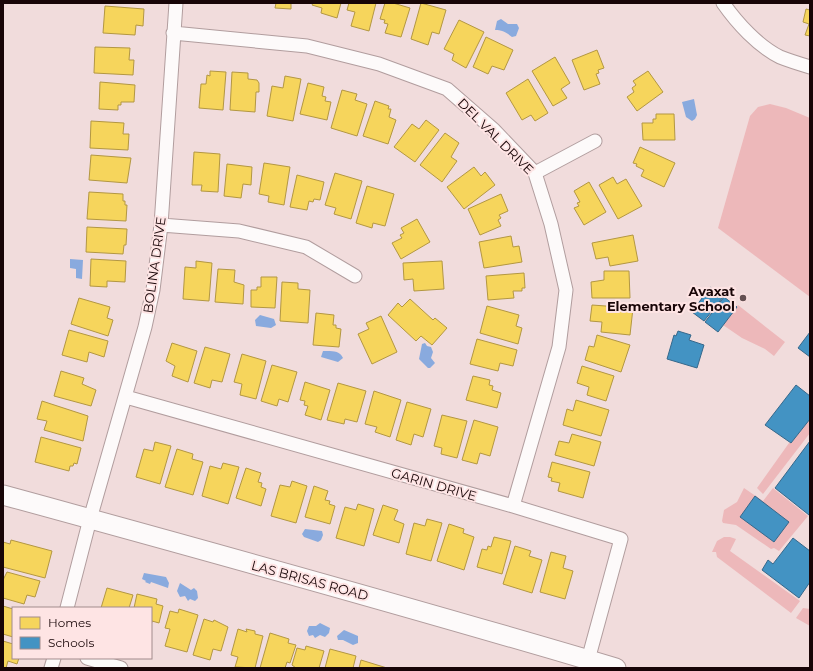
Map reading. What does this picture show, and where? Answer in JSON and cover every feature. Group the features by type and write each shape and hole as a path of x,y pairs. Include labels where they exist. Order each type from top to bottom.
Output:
{"street":[{"name":"BOLINA DRIVE","path":"67,607 90,519 126,397 153,290 161,225 176,3"},
{"path":"723,3 730,13 753,37 780,56 810,68"},
{"name":"DEL VAL DRIVE","path":"174,33 307,46 379,64 447,89 494,130 535,173 551,224 566,290 559,347 513,506"},
{"path":"535,173 595,141"},
{"path":"161,225 240,231 306,246 355,276"},
{"name":"GARIN DRIVE","path":"126,397 513,506 620,539 588,660"},
{"name":"LAS BRISAS ROAD","path":"3,495 226,558 361,593 616,668"},
{"path":"90,659 121,668"}],"shaded area":[{"path":"770,104 786,108 810,118 810,297 718,228 750,116 758,107"},
{"path":"738,305 785,342 774,356 765,349 742,338 723,325"},
{"path":"810,419 810,433 763,494 757,488 789,443 791,443"},
{"path":"744,488 763,501 773,488 808,516 779,551 774,548 771,549 736,525 723,523 724,510 737,502"},
{"path":"724,537 736,539 730,551 800,601 791,613 717,557 716,552 712,552 717,541"},
{"path":"803,608 810,609 810,626 796,618"}],"water":[{"path":"501,19 508,24 517,24 519,28 516,36 512,37 500,30 495,30 497,21"},
{"path":"694,99 697,115 692,121 686,117 682,102"},
{"path":"70,259 83,260 82,279 76,278 76,269 70,268"},
{"path":"260,315 274,319 276,325 271,328 256,326 255,320"},
{"path":"425,343 427,346 431,347 433,352 431,358 435,363 430,368 428,368 419,359 422,344"},
{"path":"323,351 337,352 342,355 343,358 338,362 321,357"},
{"path":"305,529 322,531 323,535 321,540 318,542 304,537 302,534"},
{"path":"144,573 166,577 169,583 168,588 151,582 150,584 145,582 146,581 142,579"},
{"path":"180,583 191,590 194,588 197,591 198,598 195,601 190,599 188,601 185,596 180,597 177,591"},
{"path":"320,623 330,628 329,633 325,637 320,635 315,638 313,635 309,636 307,631 309,626 316,626"},
{"path":"344,630 358,636 358,643 353,645 343,640 338,640 337,636"}],"building: Homes":[{"path":"276,3 291,3 291,9 275,8"},
{"path":"313,3 341,3 337,18 321,13 322,8 312,5"},
{"path":"349,3 376,3 369,31 351,26 355,12 347,10"},
{"path":"385,3 393,3 410,8 401,37 385,33 388,24 384,23 385,20 380,19"},
{"path":"421,3 446,10 439,34 432,32 428,45 411,39"},
{"path":"105,6 144,9 143,26 136,25 135,35 103,33"},
{"path":"806,9 810,10 810,36 805,35 809,24 803,22"},
{"path":"459,20 484,32 466,68 452,60 454,54 444,49"},
{"path":"486,37 513,50 504,70 492,66 488,74 473,67"},
{"path":"95,47 130,48 129,60 134,60 133,75 94,73"},
{"path":"597,50 604,68 598,70 599,73 596,74 600,84 584,90 572,60"},
{"path":"555,57 570,83 561,89 567,98 553,106 532,71"},
{"path":"210,71 226,72 223,110 199,108 201,84 206,84 207,75 210,76"},
{"path":"648,71 663,92 637,111 627,97 634,92 632,88 636,85 633,81"},
{"path":"232,72 248,73 248,79 257,80 259,83 259,92 256,92 255,112 230,110"},
{"path":"285,76 301,79 293,121 267,116 272,86 283,88"},
{"path":"528,79 548,113 535,121 531,115 522,120 506,93"},
{"path":"100,82 135,85 134,102 121,102 121,105 118,105 118,110 99,109"},
{"path":"308,83 324,87 322,96 326,97 325,101 331,102 327,120 300,114"},
{"path":"342,90 357,94 355,100 367,104 357,136 331,128"},
{"path":"375,101 389,106 388,109 391,109 389,117 396,120 388,144 363,136"},
{"path":"656,114 674,114 675,140 643,140 642,123 653,123 653,119 656,119"},
{"path":"426,120 439,130 415,162 394,147 412,124 419,129"},
{"path":"91,121 124,123 123,134 129,134 128,150 90,148"},
{"path":"445,133 459,143 451,157 457,161 442,182 420,165"},
{"path":"640,147 675,163 664,187 641,176 644,170 636,166 637,164 633,163"},
{"path":"194,152 220,154 218,192 201,191 202,185 192,185"},
{"path":"91,155 131,158 127,183 89,180"},
{"path":"264,163 290,167 284,205 268,202 269,196 259,194"},
{"path":"227,164 252,167 251,185 243,184 241,198 224,196"},
{"path":"474,167 481,176 485,172 495,185 464,209 447,187"},
{"path":"335,173 362,181 351,219 334,214 336,208 325,205"},
{"path":"297,175 324,182 320,200 314,199 313,202 309,201 307,210 290,207"},
{"path":"613,177 617,184 626,179 642,206 618,219 599,185"},
{"path":"589,182 606,212 584,225 574,208 579,206 577,203 580,202 574,191"},
{"path":"367,186 394,194 385,226 373,223 372,228 356,223"},
{"path":"89,192 123,194 123,201 125,201 125,205 127,205 126,221 87,219"},
{"path":"501,194 508,211 499,215 501,218 498,220 501,226 480,235 468,209"},
{"path":"417,219 430,242 401,259 392,243 402,238 400,235 404,233 401,228"},
{"path":"87,227 127,229 126,245 124,245 123,254 86,252"},
{"path":"633,235 638,261 610,266 608,257 596,259 592,243"},
{"path":"511,236 513,247 519,246 522,262 484,268 479,242"},
{"path":"91,259 126,261 125,282 107,281 107,287 90,286"},
{"path":"196,261 212,263 209,301 183,299 185,267 196,268"},
{"path":"442,261 444,289 414,291 413,279 404,280 403,263"},
{"path":"218,269 235,270 234,282 244,285 243,304 215,302"},
{"path":"604,271 629,271 630,298 592,298 591,282 604,280"},
{"path":"524,273 525,288 522,288 522,291 513,291 514,298 488,300 486,276"},
{"path":"261,277 277,277 275,308 251,307 251,290 257,290 257,287 261,287"},
{"path":"282,282 298,283 298,289 310,290 308,323 280,321"},
{"path":"79,298 110,307 107,318 113,320 108,336 71,324"},
{"path":"410,299 433,320 435,318 447,328 432,345 421,336 416,341 388,315 398,303 402,307"},
{"path":"592,305 633,308 630,335 601,332 602,322 590,321"},
{"path":"487,306 519,315 516,326 522,328 518,344 480,333"},
{"path":"316,313 334,315 333,325 336,325 336,328 341,329 339,347 313,345"},
{"path":"381,316 397,352 372,364 358,334 369,329 366,323"},
{"path":"69,330 108,341 104,357 89,352 87,362 62,355"},
{"path":"597,335 630,345 621,372 585,360 589,346 594,347"},
{"path":"477,339 517,350 513,366 500,363 498,371 470,364"},
{"path":"172,343 197,351 188,382 172,376 175,366 166,361"},
{"path":"205,347 230,354 222,382 212,380 210,388 194,383"},
{"path":"242,354 266,361 256,399 240,395 242,384 234,382"},
{"path":"272,365 297,372 288,402 279,399 277,406 261,401"},
{"path":"582,366 614,376 606,401 587,395 589,387 577,383"},
{"path":"61,371 84,378 82,384 96,390 91,406 54,396"},
{"path":"473,376 490,380 489,385 493,386 492,390 501,393 497,408 466,400"},
{"path":"305,382 330,390 321,420 305,415 308,406 304,405 305,401 300,400"},
{"path":"338,383 366,391 357,422 345,419 344,424 327,420"},
{"path":"374,391 401,400 390,437 375,432 377,427 365,424"},
{"path":"576,400 609,410 601,436 563,425 567,409 573,411"},
{"path":"42,401 88,416 83,441 44,430 47,421 37,419"},
{"path":"407,402 431,409 423,437 414,434 411,445 396,440"},
{"path":"442,415 467,421 457,458 441,454 442,448 434,446"},
{"path":"474,420 498,427 490,456 480,453 477,464 462,460"},
{"path":"572,434 601,442 594,466 555,455 559,441 569,443"},
{"path":"41,437 81,448 77,464 74,463 73,466 70,466 69,471 35,462"},
{"path":"155,442 171,446 160,484 136,477 144,449 153,451"},
{"path":"177,449 193,454 192,459 203,462 193,495 165,487"},
{"path":"552,462 590,472 583,498 558,491 560,483 551,481 552,478 548,477"},
{"path":"223,463 239,467 228,504 202,496 210,466 221,469"},
{"path":"246,468 261,473 258,482 262,483 261,487 266,489 261,506 236,498"},
{"path":"292,481 307,486 296,523 271,516 280,485 290,487"},
{"path":"314,486 328,491 325,500 330,501 329,504 335,506 330,524 305,517"},
{"path":"358,504 374,509 364,546 336,538 345,507 356,510"},
{"path":"383,505 398,510 394,520 404,524 399,543 373,535"},
{"path":"427,519 442,523 431,561 406,554 414,523 425,526"},
{"path":"449,524 464,529 463,533 474,537 464,570 437,561"},
{"path":"494,537 511,541 502,574 477,567 482,549 487,550 488,546 491,547"},
{"path":"11,540 52,551 45,578 3,567 3,542 10,544"},
{"path":"515,546 531,551 529,556 542,560 532,593 503,584"},
{"path":"551,552 566,556 563,568 573,571 565,599 540,592"},
{"path":"7,572 40,581 35,597 27,595 24,604 3,598 3,580"},
{"path":"107,588 133,595 129,607 101,607"},
{"path":"137,594 157,599 156,604 163,606 159,623 152,621 152,607 134,607"},
{"path":"3,606 12,609 12,637 3,634"},
{"path":"179,609 198,615 187,652 165,646 170,629 165,628 170,611 178,613"},
{"path":"204,619 213,622 214,620 228,627 221,651 213,649 210,660 193,655"},
{"path":"238,629 247,632 246,629 255,631 255,634 263,636 255,668 235,667 238,657 231,655"},
{"path":"270,633 289,639 288,643 296,645 290,663 287,662 285,668 260,668"},
{"path":"3,641 12,644 12,659 19,659 17,664 8,661 6,668 3,668"},
{"path":"306,646 324,651 319,668 296,668 292,665 297,648 305,650"},
{"path":"330,649 356,656 353,668 325,668"},
{"path":"361,660 387,668 359,668"}],"building: Schools":[{"path":"710,287 723,297 704,321 692,312"},
{"path":"724,297 737,307 718,332 705,322"},
{"path":"678,331 691,335 689,340 704,345 697,368 667,359 674,335 676,336"},
{"path":"810,332 810,357 798,348"},
{"path":"796,385 810,396 810,419 791,443 765,425"},
{"path":"810,441 810,514 809,515 775,488"},
{"path":"755,496 789,522 774,542 740,517"},
{"path":"793,538 810,551 810,582 799,598 762,570 768,560 773,564"}],"place":[{"name":"Avaxat Elementary School","path":"743,298"}]}
